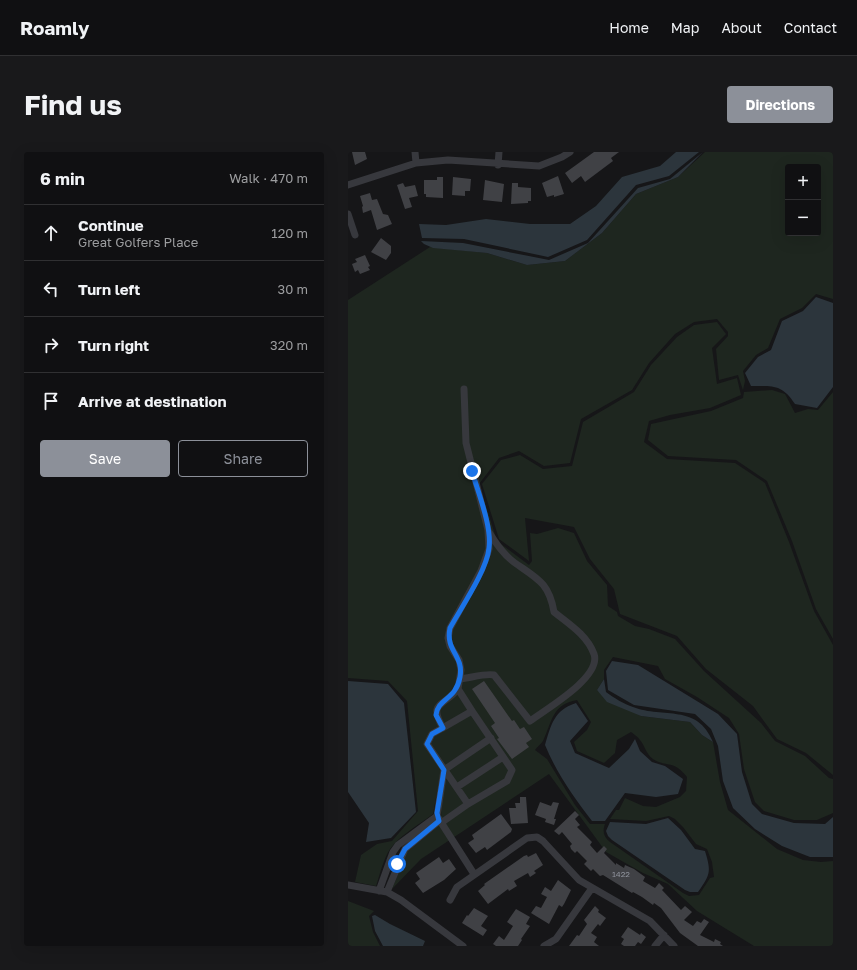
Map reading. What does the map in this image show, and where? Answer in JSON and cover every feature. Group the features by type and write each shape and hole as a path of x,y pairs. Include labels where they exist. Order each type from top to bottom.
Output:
{"street":[{"path":"415,152 416,163"},
{"path":"498,165 500,152"},
{"path":"348,185 416,163 439,160 498,165 539,166 562,157 570,152"},
{"path":"348,214 355,235"},
{"path":"443,728 436,715 436,710 438,706 458,689 462,670 459,660 450,646 448,638 450,628 481,571 489,549 488,530 466,443 464,389"},
{"path":"460,679 488,674 494,675 530,721 580,684 594,668 594,654 578,631 554,612 551,597 537,577 514,562 497,546 488,530"},
{"path":"379,891 385,869 393,852 398,846 507,780 511,774 512,770 458,689"},
{"path":"468,804 427,744 432,734 472,711"},
{"path":"444,770 491,738"},
{"path":"457,787 503,758"},
{"path":"444,770 439,820 474,874"},
{"path":"387,892 405,849 439,820"},
{"path":"450,900 457,887 527,838 533,836 543,840 579,880 650,921 674,946"},
{"path":"385,869 395,872"},
{"path":"348,885 387,892 402,900 463,946"},
{"path":"544,946 556,939 592,888"},
{"path":"655,946 664,935"}],"shaded area":[{"path":"676,152 699,152 669,176 636,185 587,240 548,257 464,239 422,238 419,224 446,225 486,219 530,224 570,224 596,206 622,177 660,166"},
{"path":"703,152 678,177 636,194 602,233 565,261 527,265 487,253 433,248 421,241 463,243 549,260 588,243 638,188 670,179"},
{"path":"705,152 833,152 833,299 816,294 802,308 780,319 768,348 756,355 743,371 745,381 743,390 738,375 719,380 716,349 728,336 728,332 717,319 694,322 675,334 649,363 632,390 581,419 570,463 544,466 519,451 499,458 479,484 497,541 529,565 532,561 530,533 537,534 558,528 574,533 587,561 607,585 608,606 617,612 618,616 635,626 649,629 675,639 704,671 761,723 775,741 805,756 829,778 833,779 833,813 817,820 794,820 764,811 755,802 744,769 739,734 729,718 697,697 665,679 658,666 613,657 604,670 604,679 597,690 641,716 690,722 702,735 713,742 720,782 728,810 777,849 803,860 821,862 833,861 833,946 754,946 697,911 668,884 643,873 606,852 549,774 421,859 392,889 407,852 441,824 442,765 433,814 405,834 390,849 376,886 355,882 361,855 377,844 392,841 418,811 407,701 388,681 348,678 348,300 430,247 487,253 527,265 565,261 602,233 636,194 678,177","holes":["577,700 591,722 587,730 574,742 577,751 604,763 615,753 617,740 631,732 642,742 653,759 678,768 687,777 686,791 680,797 656,807 643,806 625,798 619,810 616,810 610,819 646,821 669,816 675,819 696,844 707,849 712,862 714,877 710,878 699,895 689,896 683,893 610,842 604,834 605,824 590,824 575,805 547,759 535,750 543,741 554,715 562,705"]},
{"path":"816,297 833,303 833,387 817,408 795,404 786,393 771,386 751,386 745,373 758,357 771,350 782,321 803,311"},
{"path":"717,322 726,334 712,348 717,384 737,378 741,395 710,408 670,415 649,421 644,442 667,459 735,463 765,483 789,542 814,611 833,645 833,775 806,753 777,739 753,706 706,669 677,636 620,614 614,589 590,559 574,527 525,518 529,561 499,539 482,484 501,460 520,455 543,469 572,466 583,422 634,392 651,365 677,337 694,325"},
{"path":"772,390 785,394 795,413 808,409 818,410 833,392 833,639 816,609 792,541 767,481 736,460 668,456 648,440 651,424 711,411 743,398 744,392"},
{"path":"612,661 638,665 718,714 737,734 742,772 752,804 762,814 794,823 825,824 833,817 833,857 810,857 782,846 755,829 733,808 723,781 718,746 711,729 695,714 634,705 608,690 606,671"},
{"path":"604,679 606,692 619,701 645,710 679,714 689,717 698,722 706,730 713,742 702,735 690,722 641,716 607,702 597,690"},
{"path":"348,681 388,684 404,703 416,812 391,838 366,842 369,823 348,792"},
{"path":"576,703 588,721 570,741 575,753 609,768 629,749 635,739 640,751 652,762 665,766 683,779 678,794 656,797 625,793 605,821 592,821 554,765 545,745 554,719 563,710"},
{"path":"668,818 681,830 695,849 705,851 709,872 698,892 690,892 685,890 612,840 606,831 610,822 646,824"},
{"path":"348,901 374,911 369,916 373,932 380,946 348,946"},
{"path":"375,915 425,941 423,946 383,946 375,931 372,916"}],"building":[{"path":"352,152 365,152 367,159 355,165"},
{"path":"594,152 619,152 611,158 613,161 585,182 581,176 572,183 565,173"},
{"path":"558,176 564,194 554,197 554,195 547,197 542,183"},
{"path":"437,177 443,177 443,198 426,197 426,194 424,194 424,180 437,180"},
{"path":"453,177 471,179 470,191 465,191 465,196 452,195"},
{"path":"485,180 504,184 502,202 483,200"},
{"path":"403,183 405,187 415,185 418,196 409,198 412,207 405,209 397,185"},
{"path":"512,183 518,183 518,187 531,188 531,201 528,201 528,203 511,204"},
{"path":"370,193 372,200 377,199 383,214 388,215 392,224 377,230 371,210 363,213 363,206 360,196"},
{"path":"381,238 391,246 391,253 386,260 371,252"},
{"path":"365,255 370,266 368,267 370,270 360,274 358,270 355,272 352,264 357,262 355,259"},
{"path":"484,681 512,721 514,720 520,729 524,727 532,739 526,743 529,747 512,759 497,739 499,738 491,726 495,723 472,689"},
{"path":"520,797 526,797 528,823 511,824 509,808 516,808 515,803 520,803"},
{"path":"540,802 551,806 553,802 559,803 554,819 556,819 554,825 545,822 546,819 535,815"},
{"path":"575,811 579,815 575,819 580,825 577,827 592,842 590,845 597,853 604,846 607,849 604,853 616,865 616,863 624,868 625,865 634,869 645,877 643,881 655,888 659,883 664,888 662,890 681,910 685,906 692,912 684,920 693,926 697,921 701,923 704,919 709,922 700,935 714,942 715,939 721,942 720,944 723,946 698,946 680,933 661,908 654,903 653,905 642,897 633,892 632,893 603,875 600,876 593,869 591,871 584,864 587,861 577,851 575,853 571,849 570,846 572,844 562,832 559,835 554,831"},
{"path":"501,814 512,829 511,832 487,850 485,847 476,853 468,843 474,839 472,835"},
{"path":"536,853 543,865 534,871 536,873 530,877 528,873 514,881 517,886 509,891 508,889 488,904 478,891 485,885 484,884 524,856 527,855 528,857"},
{"path":"439,857 443,863 449,859 456,869 444,880 423,893 415,883 420,879 416,873"},
{"path":"558,880 571,890 562,907 559,905 549,924 531,913 536,906 541,908 547,897 541,894 545,887 551,891"},
{"path":"595,906 599,910 598,912 606,918 600,926 598,924 591,933 597,937 594,942 599,946 569,946 577,935 579,936 587,924 584,920"},
{"path":"474,908 488,916 481,926 487,930 483,936 462,923"},
{"path":"516,909 530,917 526,924 530,926 518,946 496,946 493,944 499,936 504,940 513,926 507,922"},
{"path":"628,927 646,937 641,944 638,942 635,946 624,946 621,944 624,939 621,937"}],"route":[{"path":"397,864 405,849 439,821 437,813 444,770 427,744 432,734 443,728 436,715 436,710 438,706 458,689 462,670 459,660 450,646 448,638 450,628 481,571 489,549 488,530 472,471"}]}
